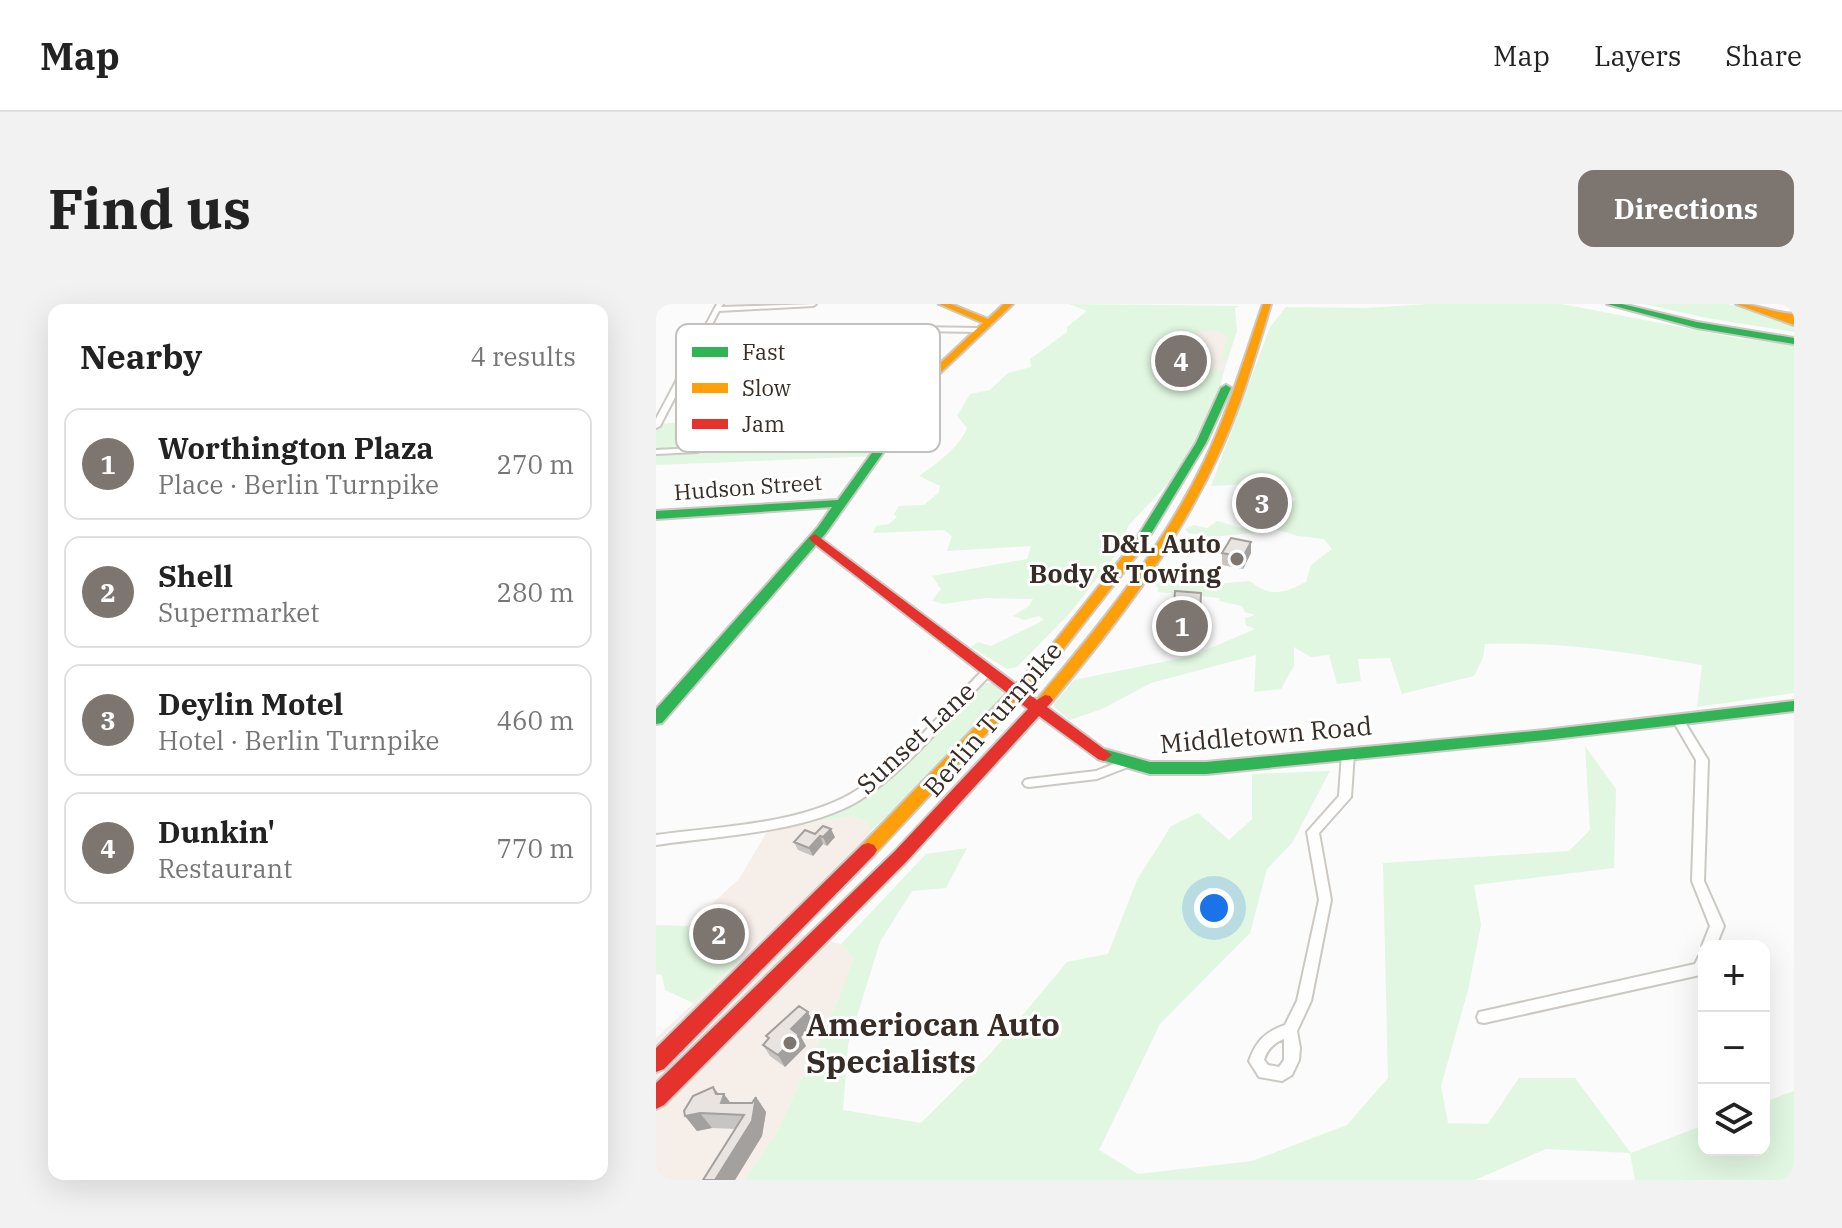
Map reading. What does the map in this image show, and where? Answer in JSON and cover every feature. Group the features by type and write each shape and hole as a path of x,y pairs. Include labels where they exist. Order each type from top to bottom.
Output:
{"main road":[{"path":"943,304 984,326"},
{"path":"940,368 1009,304"},
{"path":"1591,304 1794,341"},
{"path":"1611,304 1691,324"},
{"path":"1635,304 1712,322 1794,334"},
{"path":"1740,304 1789,318"},
{"name":"Berlin Turnpike","path":"656,1062 881,837 1018,692 1095,601 1181,479 1222,400 1256,306"},
{"name":"Berlin Turnpike","path":"656,1098 909,848 1038,707 1123,602 1190,500 1230,416 1256,306"},
{"path":"656,719 815,538 879,452"},
{"name":"Hudson Street","path":"656,515 843,503"},
{"name":"Middletown Road","path":"815,538 987,672 1096,751 1124,764 1150,769 1185,769 1794,706"}],"street":[{"path":"709,324 719,306 813,304"},
{"path":"940,327 984,326"},
{"path":"656,426 676,386"},
{"path":"656,452 676,451"},
{"name":"Sunset Lane","path":"656,840 797,818 850,799 877,781 987,672"},
{"path":"1677,719 1702,760 1698,881 1717,926 1711,940"},
{"path":"1290,1031 1304,1001 1325,900 1313,832 1345,797 1348,753"},
{"path":"1029,783 1097,775 1124,764"},
{"path":"1484,1017 1698,969"}],"shaded area":[{"path":"1196,331 1237,331 1224,371 1161,370 1160,362 1165,352"},
{"path":"853,816 866,821 872,833 784,930 841,944 853,958 839,998 776,1134 744,1180 656,1180 656,1038 741,959 693,949 688,926 739,879 768,830"}],"green space":[{"path":"1069,304 1240,306 1235,308 1237,331 1227,360 1220,361 1228,336 1210,331 1182,340 1160,362 1161,370 1208,368 1224,371 1218,395 1178,473 1128,526 1121,548 1069,614 1017,667 1007,669 971,647 978,642 991,646 1044,620 1039,616 1024,620 1013,616 1029,606 1033,599 985,598 944,604 932,601 941,589 932,576 1027,559 1031,546 947,551 952,536 944,530 873,533 876,526 889,524 897,517 894,514 899,506 924,505 939,492 940,486 919,476 959,442 967,428 957,416 970,394 990,390 1008,373 1031,367 1030,359 1067,332 1067,327 1087,311"},
{"path":"1429,304 1562,304 1737,338 1794,345 1794,693 1697,707 1702,665 1594,648 1485,644 1483,658 1474,676 1402,694 1390,658 1358,659 1361,681 1337,684 1329,655 1311,657 1294,647 1294,666 1281,689 1254,692 1256,655 1151,683 1102,709 1070,720 1055,708 1054,703 1074,680 1192,656 1255,629 1246,625 1245,618 1255,615 1245,612 1242,606 1219,601 1220,598 1158,592 1152,581 1156,576 1190,584 1250,581 1264,590 1278,592 1306,582 1311,565 1332,549 1324,539 1278,530 1213,537 1188,533 1185,529 1194,525 1207,528 1217,521 1236,527 1252,527 1277,515 1295,499 1281,482 1211,486 1270,327 1286,307 1366,308"},
{"path":"1644,304 1728,304 1794,325 1794,332 1707,318"},
{"path":"676,423 676,452 882,452 879,456 656,465 656,424"},
{"path":"992,683 1002,689 1003,695 871,831 866,821 853,816 740,834 846,807 872,792 975,688"},
{"path":"1585,746 1616,789 1614,868 1474,885 1481,925 1468,990 1441,1086 1448,1123 1488,1124 1519,1078 1575,1078 1631,1153 1698,1127 1698,1156 1770,1156 1770,1100 1794,1091 1794,1180 1635,1180 1630,1153 1546,1149 1475,1180 744,1180 776,1134 839,998 853,958 841,944 926,854 967,848 946,888 912,891 880,942 848,1045 843,1110 921,1123 991,1053 1067,962 1108,954 1137,880 1171,826 1198,813 1229,840 1252,819 1252,774 1330,771 1292,843 1267,869 1250,933 1160,1024 1099,1150 1138,1174 1252,1161 1347,1125 1388,1078 1383,863 1569,851 1590,830"},
{"path":"656,925 688,926 693,949 741,959 693,1003 665,990 662,975 656,974"}],"building":[{"path":"1272,479 1280,486 1257,492 1249,485"},
{"path":"1231,538 1251,542 1243,557 1222,553"},
{"path":"1175,591 1201,593 1203,627 1186,627 1186,630 1168,627 1169,616 1173,616"},
{"path":"823,826 831,829 809,848 794,842 805,830 815,834"},
{"path":"799,1006 808,1012 791,1029 799,1035 778,1055 763,1045 769,1038 766,1036"},
{"path":"713,1087 716,1094 724,1094 721,1103 752,1103 756,1097 752,1121 715,1180 703,1180 744,1115 700,1113 685,1116 684,1111 693,1096"}],"traffic: fast":[{"path":"1611,304 1697,325 1794,341"},
{"path":"1139,544 1201,443 1226,388"},
{"path":"656,719 822,530 878,452"},
{"path":"656,515 843,503"},
{"path":"1104,755 1150,768 1206,768 1545,735 1794,706"}],"traffic: slow":[{"path":"943,304 988,322"},
{"path":"940,368 1009,304"},
{"path":"1045,700 1136,585 1194,492 1227,421 1267,304"},
{"path":"1740,304 1794,322"},
{"path":"1778,316 1794,317"},
{"path":"868,850 1050,657 1139,544"}],"traffic: jam":[{"path":"815,538 987,672 1104,755"},
{"path":"656,1098 901,856 1045,700"},
{"path":"656,1062 868,850"}],"place":[{"name":"Dunkin'","path":"1181,361"},
{"name":"Deylin Motel","path":"1262,503"},
{"name":"D&L Auto Body & Towing","path":"1237,559"},
{"name":"Worthington Plaza","path":"1182,626"},
{"name":"Shell","path":"719,934"},
{"name":"Ameriocan Auto Specialists","path":"790,1043"}]}
